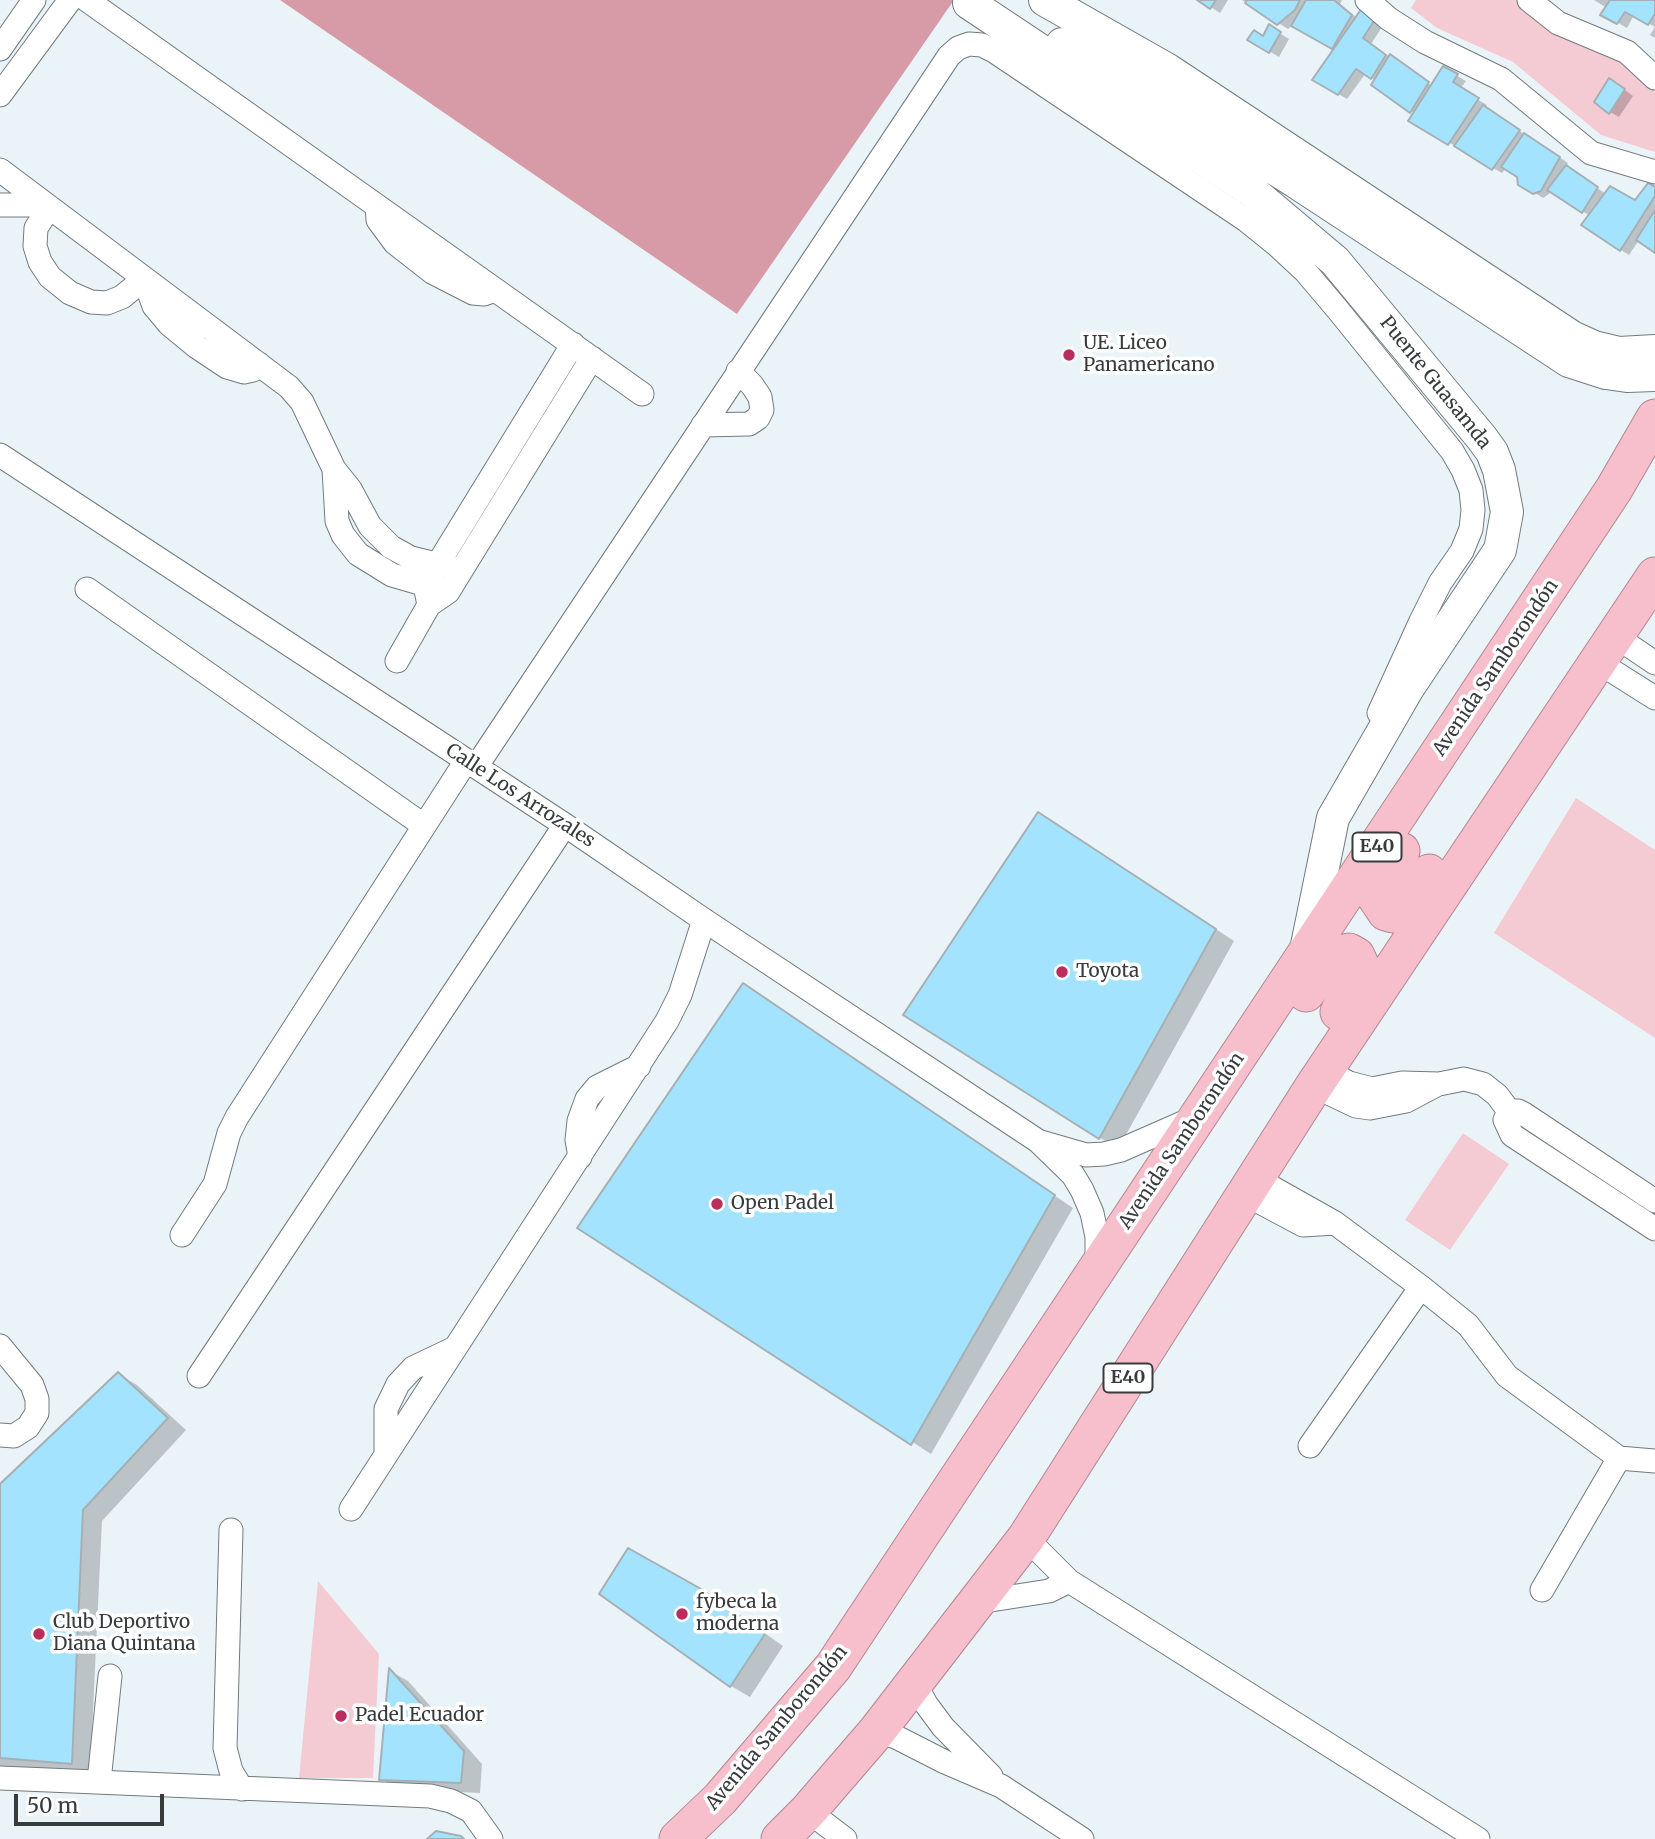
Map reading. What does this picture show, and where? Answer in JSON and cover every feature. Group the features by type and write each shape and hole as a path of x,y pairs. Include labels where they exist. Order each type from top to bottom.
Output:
{"highway":[{"name":"Avenida Samborondón","path":"678,1839 720,1799 833,1667 1555,579 1614,489 1655,418"},
{"name":"E40","path":"780,1839 808,1811 877,1731 1026,1538 1320,1078 1655,576"},
{"path":"1555,579 1478,730 1378,888 1376,897 1386,912 1393,914 1406,908 1474,807 1598,661"},
{"path":"1199,1116 1243,1077 1331,960 1342,952 1349,952 1356,956 1362,970 1316,1049 1320,1078"}],"main road":[{"path":"1045,0 1168,71 1572,337 1594,347 1619,352 1655,351"},
{"name":"Puente Guasamda","path":"967,1 1073,48 1138,84 1296,182 1569,361 1606,373 1627,376 1655,374"},
{"name":"Puente Guasamda","path":"967,1 1253,192 1335,261 1492,452 1502,480 1507,512 1500,550 1408,688 1332,818 1304,957"}],"street":[{"path":"0,50 34,0"},
{"path":"0,95 70,0"},
{"path":"87,0 642,394"},
{"path":"1367,0 1389,19 1424,42 1502,79 1591,153 1655,172"},
{"path":"1529,0 1558,23 1627,52 1655,78"},
{"path":"182,1235 215,1184 229,1133 237,1117 423,825 471,764 703,425 949,56 958,48 969,44 982,45 994,51 1246,220 1305,271 1452,451 1463,470 1471,490 1471,529 1462,551 1440,583 1421,621 1332,818"},
{"path":"0,170 148,281 154,306 170,324 197,346 227,367 244,372 253,370 259,364 282,381 302,402 334,469 350,489 370,526 390,547 411,558 449,568"},
{"path":"0,205 47,206"},
{"path":"47,206 36,228 35,246 40,262 50,277 69,293 91,302 107,303 148,281"},
{"path":"397,661 427,595 449,568 582,351"},
{"path":"703,425 749,424 758,418 762,410 760,397 752,384 738,372"},
{"name":"Calle Los Arrozales","path":"0,455 565,825 1038,1141 1073,1175 1082,1190 1092,1213 1097,1237 1097,1267"},
{"path":"334,469 337,521 347,540 362,557 427,595 448,592 449,568"},
{"path":"87,589 423,825"},
{"path":"1598,661 1655,663"},
{"path":"1598,661 1655,698"},
{"path":"199,1376 565,825"},
{"path":"351,1509 667,1021 680,995 704,920"},
{"path":"1320,1078 1372,1089 1402,1083 1439,1084 1464,1079 1483,1084 1497,1095 1509,1111 1504,1120 1512,1135 1597,1177 1655,1201"},
{"name":"Calle Los Arrozales","path":"1038,1141 1086,1156 1104,1154 1199,1116"},
{"path":"1597,1177 1655,1229"},
{"path":"1250,1186 1303,1224 1335,1223 1468,1325 1507,1376 1619,1458 1655,1461"},
{"path":"1310,1446 1421,1287"},
{"path":"0,1346 32,1385 37,1399 37,1413 28,1427 14,1436 0,1435"},
{"path":"1542,1590 1619,1458"},
{"path":"231,1530 225,1748 231,1770 242,1789"},
{"path":"1026,1538 1069,1581 1478,1839"},
{"path":"1029,1595 1052,1564"},
{"path":"978,1602 1049,1591 1069,1581"},
{"path":"100,1780 110,1676"},
{"path":"914,1682 943,1727 1001,1786"},
{"path":"924,1750 943,1727"},
{"path":"877,1731 1001,1786 1082,1839"},
{"path":"0,1777 430,1796 451,1801 471,1811 491,1839"},
{"path":"808,1811 845,1839"}],"shaded area":[{"path":"280,0 954,0 737,314"},
{"path":"1416,0 1518,0 1623,56 1655,85 1655,152 1601,135 1513,62 1437,28 1411,8"},
{"path":"1576,798 1655,850 1655,1038 1494,933"},
{"path":"1463,1133 1509,1164 1450,1250 1405,1220"},
{"name":"Padel Ecuador","path":"318,1581 379,1654 373,1778 299,1778"}],"building":[{"path":"1197,0 1216,0 1210,9"},
{"path":"1247,0 1300,0 1295,10 1277,25 1245,3"},
{"path":"1306,0 1334,0 1352,15 1332,49 1291,26"},
{"path":"1610,0 1655,0 1655,14 1648,25 1625,12 1617,24 1600,15"},
{"path":"1362,8 1374,21 1363,38 1386,55 1371,79 1356,69 1338,95 1312,80"},
{"path":"1269,24 1281,32 1269,53 1247,40 1254,30 1263,36"},
{"path":"1390,54 1429,82 1410,113 1371,85"},
{"path":"1443,66 1458,74 1453,82 1479,98 1448,145 1408,121"},
{"path":"1609,78 1625,89 1609,114 1594,102"},
{"path":"1483,105 1520,130 1492,170 1454,146"},
{"path":"1524,133 1560,157 1541,191 1533,194 1518,185 1517,177 1501,167"},
{"path":"1566,165 1598,187 1582,213 1547,190"},
{"path":"1648,183 1655,187 1655,196 1620,251 1581,225 1610,186 1635,200"},
{"path":"1655,210 1655,253 1636,240"},
{"name":"Toyota","path":"1038,812 1216,929 1099,1139 903,1015"},
{"path":"743,983 1055,1195 911,1445 577,1228"},
{"name":"Club Deportivo Diana Quintana","path":"118,1372 168,1418 83,1510 72,1764 0,1758 0,1484"},
{"name":"fybeca la moderna","path":"628,1548 703,1590 765,1634 730,1687 599,1594"},
{"path":"389,1668 464,1751 461,1783 379,1780"},
{"path":"436,1831 461,1836 464,1839 427,1839"}],"place":[{"name":"UE. Liceo Panamericano","path":"1069,355"},
{"name":"Toyota","path":"1062,972"},
{"name":"Open Padel","path":"717,1204"},
{"name":"fybeca la moderna","path":"682,1614"},
{"name":"Club Deportivo Diana Quintana","path":"39,1634"},
{"name":"Padel Ecuador","path":"341,1716"}]}
